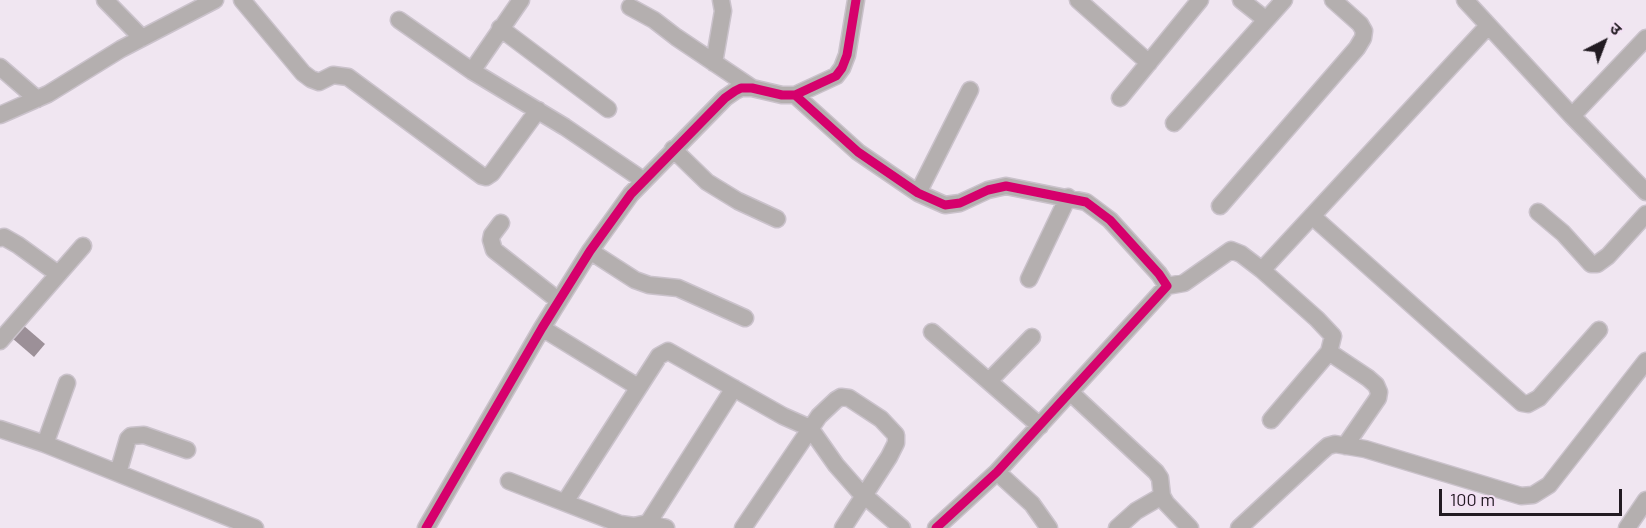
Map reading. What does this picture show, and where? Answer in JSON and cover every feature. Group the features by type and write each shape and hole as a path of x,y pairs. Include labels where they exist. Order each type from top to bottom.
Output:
{"street":[{"path":"105,0 142,38"},
{"path":"0,115 38,99 194,5 215,0"},
{"path":"242,0 303,73 311,79 319,82 333,75 348,77 482,176 486,177 492,173 538,110"},
{"path":"472,70 521,0"},
{"path":"714,63 723,11 721,0"},
{"path":"426,528 542,328 590,251 642,180 725,98 741,88 795,95 836,76 842,68 846,55 856,0"},
{"path":"1078,0 1149,63"},
{"path":"1120,98 1200,0"},
{"path":"1241,0 1265,19"},
{"path":"1174,123 1284,0"},
{"path":"1220,206 1360,43 1364,31 1360,24 1333,0"},
{"path":"1465,0 1572,117 1646,192"},
{"path":"630,7 654,20 752,88"},
{"path":"399,20 642,180"},
{"path":"1262,270 1488,26"},
{"path":"500,28 608,109"},
{"path":"1572,117 1642,49"},
{"path":"0,67 38,99"},
{"path":"918,193 970,90"},
{"path":"795,95 858,152 918,193 945,206 960,203 971,196 1006,186 1086,202 1099,211 1159,274 1167,286"},
{"path":"674,149 707,182 738,201 777,219"},
{"path":"1029,279 1068,197"},
{"path":"1538,212 1555,225 1591,264 1597,264 1608,256 1646,214"},
{"path":"1312,216 1522,403 1528,404 1539,398 1599,330"},
{"path":"501,223 491,240 494,250 559,301"},
{"path":"0,238 4,237 18,245 58,274"},
{"path":"0,341 84,246"},
{"path":"936,528 997,472 1167,286 1184,283 1231,250 1241,254 1262,270 1334,336 1329,352 1271,420"},
{"path":"590,251 635,280 649,285 678,288 745,318"},
{"path":"542,328 638,387"},
{"path":"932,332 1040,426"},
{"path":"988,381 1032,337"},
{"path":"565,502 659,356 668,351 783,416 810,428 836,465 864,495 902,528"},
{"path":"1329,352 1368,378 1376,385 1379,392 1378,398 1345,446"},
{"path":"1239,528 1328,446 1335,444 1365,449 1521,496 1533,495 1549,485 1646,361"},
{"path":"45,444 67,383"},
{"path":"648,523 734,388"},
{"path":"1070,392 1156,472 1160,478 1162,496 1166,503 1190,528"},
{"path":"743,528 810,428 819,416 841,397 849,398 891,428 896,435 896,443 843,528"},
{"path":"0,429 45,444 255,528"},
{"path":"118,473 128,439 131,436 144,435 187,450"},
{"path":"997,472 1032,504 1049,528"},
{"path":"509,481 620,524 634,526 648,523 666,528"},
{"path":"1117,528 1136,511 1162,496"},
{"path":"1627,528 1646,500"}],"building":[{"path":"16,319 45,344 34,357 5,332"}],"cycle path":[{"path":"426,528 542,328 590,251 631,194 725,98 735,91 741,88 752,88 782,95 795,95 836,76 847,55 856,0"},
{"path":"795,95 858,152 918,193 945,205 960,203 988,190 1006,186 1086,202 1110,220 1167,286 997,472 936,528"}]}
